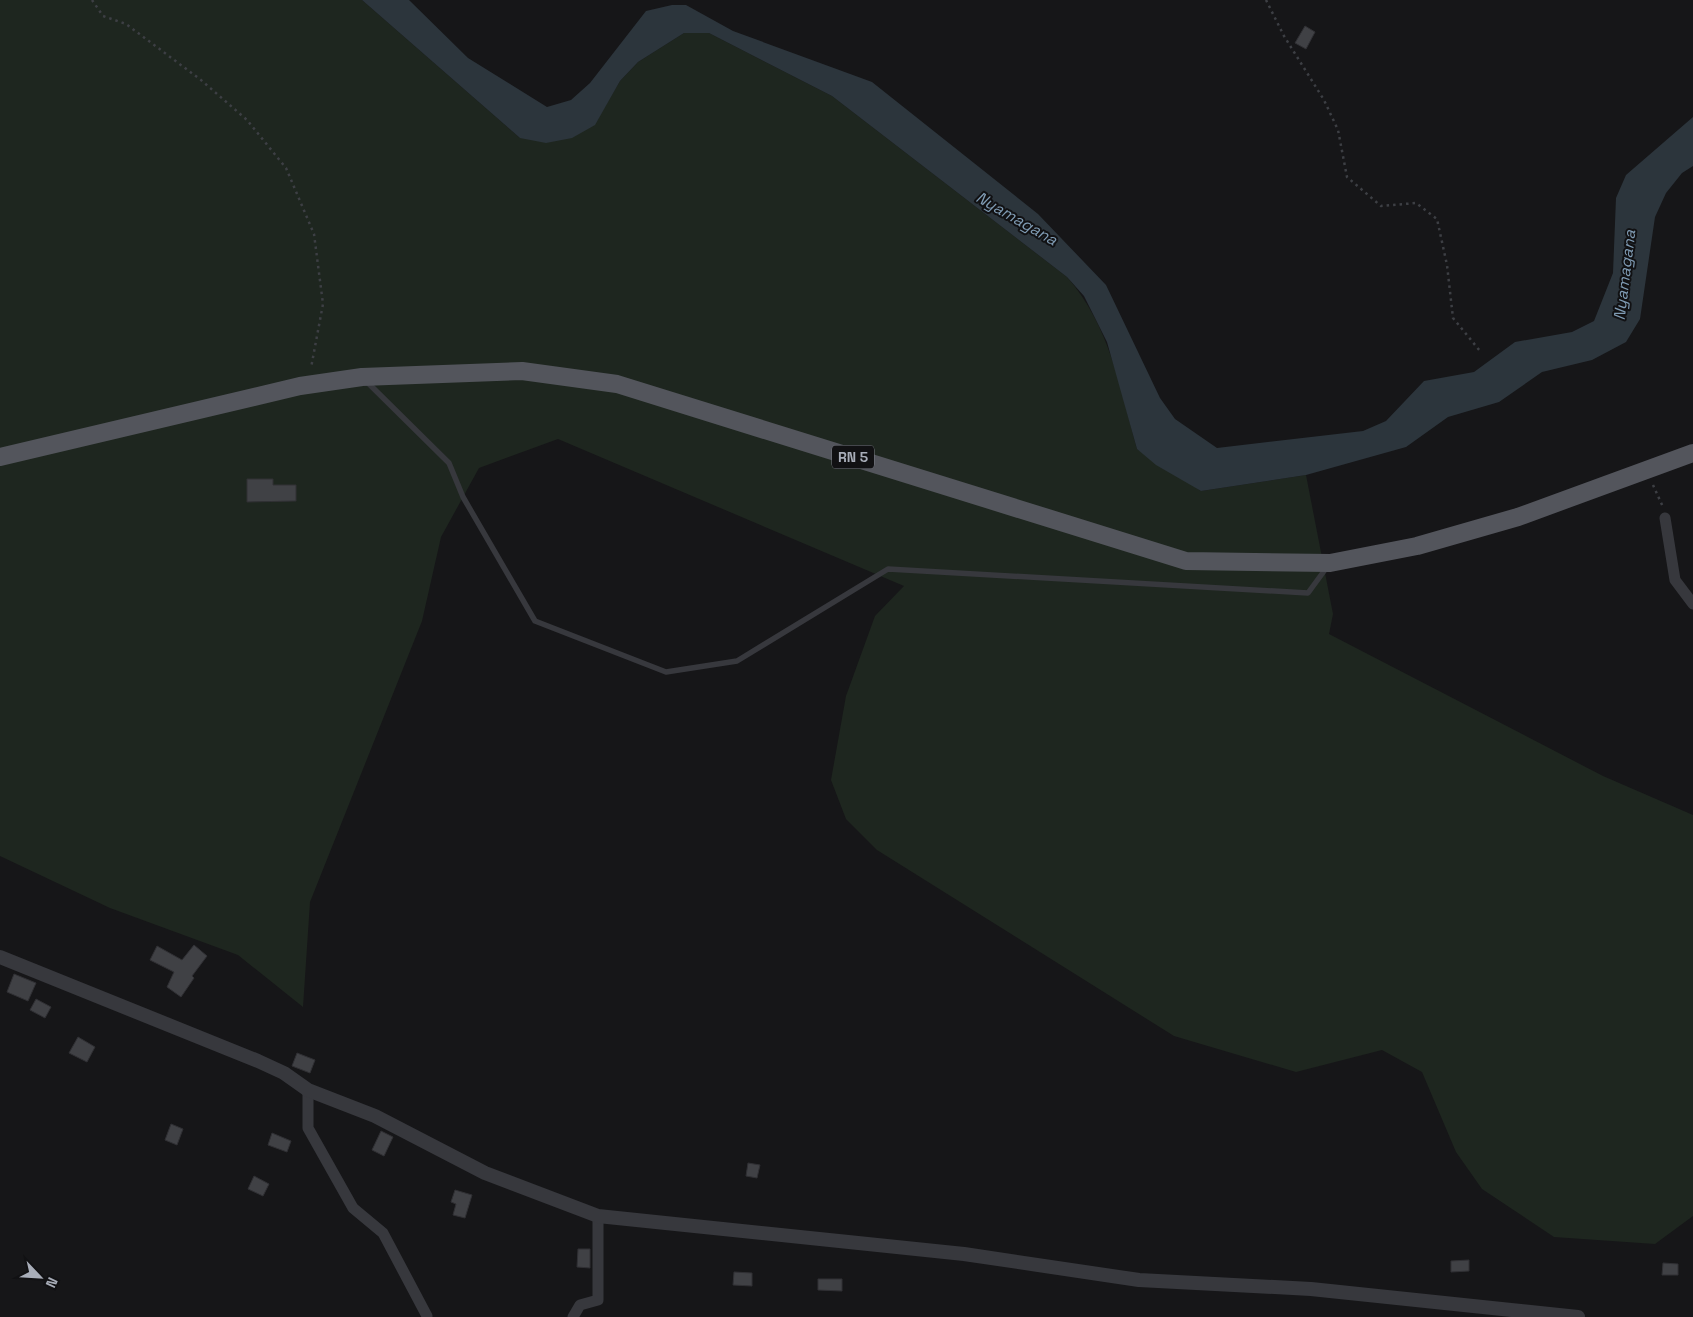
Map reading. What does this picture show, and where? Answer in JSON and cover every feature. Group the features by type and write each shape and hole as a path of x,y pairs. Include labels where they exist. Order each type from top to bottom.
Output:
{"main road":[{"name":"RN 5","path":"0,457 300,386 362,377 522,371 617,384 1186,561 1330,563 1417,546 1518,517 1693,453"}],"street":[{"path":"1665,518 1675,580 1693,604"},
{"path":"0,957 258,1061 284,1073 308,1090 375,1116 485,1173 598,1216 964,1254 1140,1280 1311,1289 1578,1317"},
{"path":"308,1090 308,1128 352,1208 383,1234 428,1316"},
{"path":"573,1317 580,1305 598,1300 598,1216"}],"lane":[{"path":"362,377 449,463 463,497 536,621 666,672 737,660 888,569 1308,593 1330,563"}],"path":[{"path":"92,0 103,16 126,24 201,80 247,120 286,168 314,234 323,304 311,370 300,386"},
{"path":"1266,0 1284,36 1324,100 1338,130 1347,177 1381,206 1416,203 1437,218 1447,265 1453,318 1480,350"},
{"path":"1645,470 1663,506 1665,518"}],"shaded area":[{"path":"0,0 362,0 520,138 594,125 620,81 638,62 684,33 709,33 832,96 1067,277 1082,296 1104,337 1119,381 1137,449 1201,491 1306,475 1333,614 1329,634 1603,776 1693,815 1693,1216 1655,1244 1554,1237 1482,1189 1456,1152 1422,1072 1382,1050 1296,1072 1174,1036 877,850 846,819 831,780 846,696 875,616 904,586 558,439 479,468 441,537 422,621 310,902 303,1007 238,955 110,908 0,856"}],"water":[{"name":"Nyamagana","path":"362,0 409,0 468,58 547,107 571,100 590,83 646,11 672,5 686,5 733,31 872,82 1038,214 1106,285 1160,398 1175,419 1217,448 1363,431 1386,421 1424,381 1474,372 1515,342 1572,332 1594,321 1613,273 1616,198 1626,175 1693,117 1693,166 1682,173 1666,193 1655,217 1640,319 1626,342 1592,360 1542,372 1499,402 1448,417 1406,447 1306,475 1201,491 1156,465 1137,449 1107,342 1084,296 1067,277 832,96 709,33 684,33 638,62 620,81 595,125 572,138 546,143 520,138"}],"building":[{"path":"1305,26 1315,32 1306,49 1295,43"},
{"path":"247,479 273,479 273,485 296,485 296,501 247,502"},
{"path":"194,945 207,956 192,976 194,978 181,997 167,987 174,972 150,960 157,946 182,960"},
{"path":"14,974 36,983 28,1001 7,992"},
{"path":"36,999 51,1007 45,1018 30,1010"},
{"path":"78,1037 95,1047 87,1062 69,1053"},
{"path":"297,1053 315,1060 310,1073 292,1066"},
{"path":"171,1124 183,1129 177,1145 165,1140"},
{"path":"381,1131 393,1137 384,1156 372,1150"},
{"path":"272,1133 291,1141 287,1152 268,1145"},
{"path":"748,1163 760,1165 757,1178 746,1176"},
{"path":"254,1176 269,1184 263,1196 248,1189"},
{"path":"455,1190 472,1195 465,1218 453,1215 456,1204 451,1202"},
{"path":"578,1249 590,1249 590,1268 577,1267"},
{"path":"1469,1260 1469,1271 1451,1272 1451,1261"},
{"path":"1663,1263 1678,1264 1678,1275 1662,1275"},
{"path":"734,1272 752,1273 752,1286 733,1285"},
{"path":"818,1279 842,1279 842,1291 818,1290"}]}
